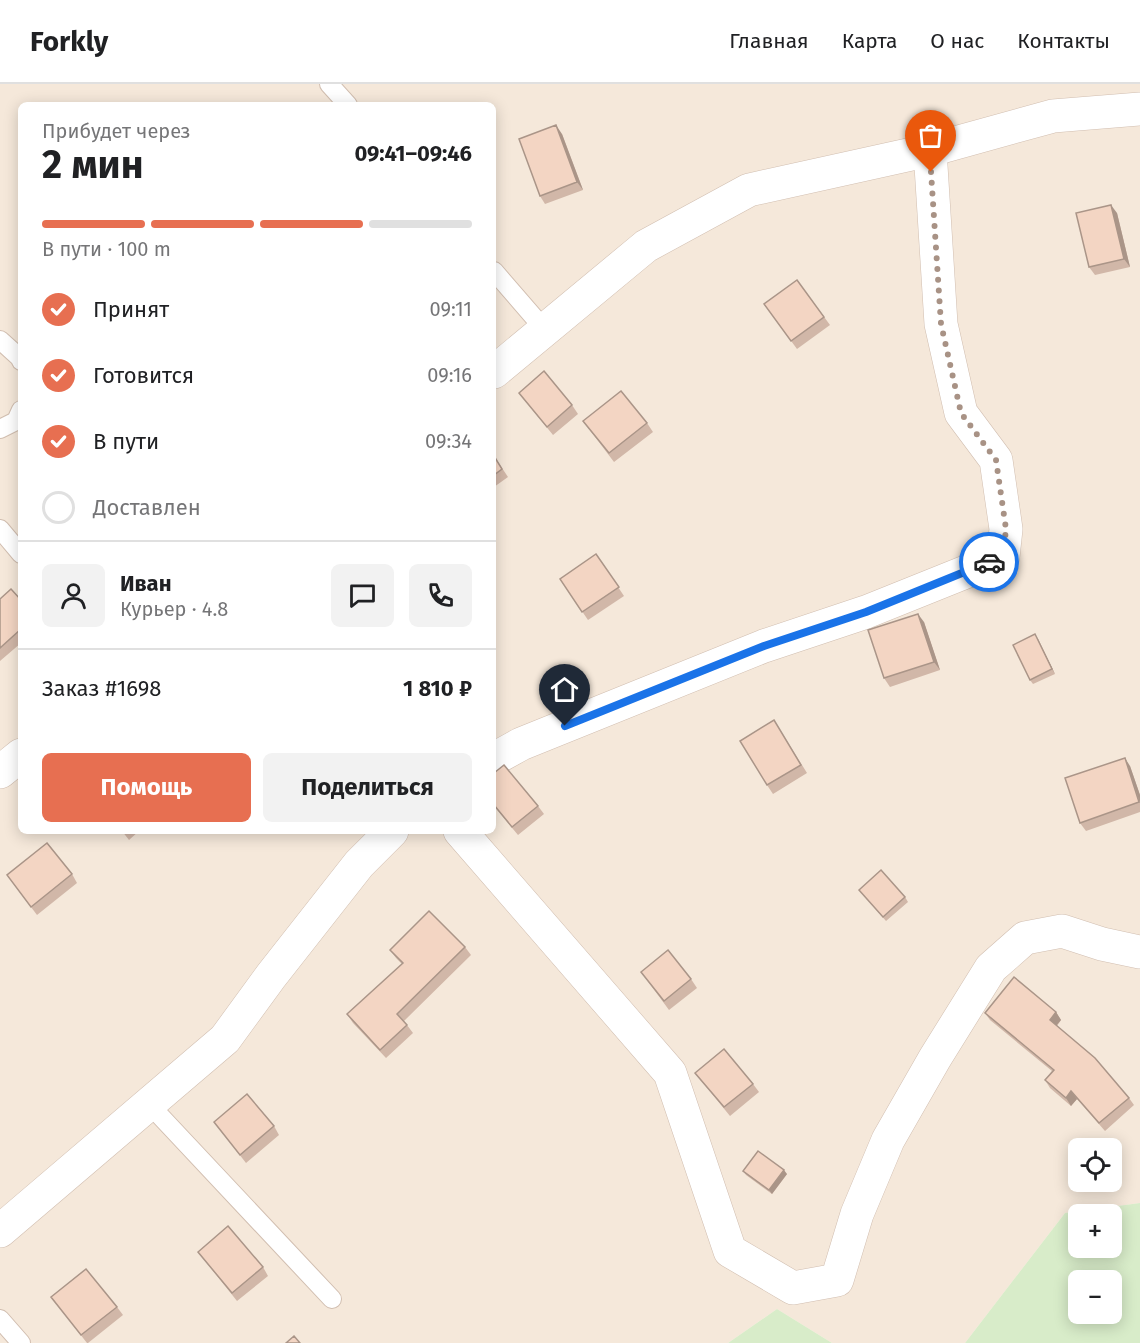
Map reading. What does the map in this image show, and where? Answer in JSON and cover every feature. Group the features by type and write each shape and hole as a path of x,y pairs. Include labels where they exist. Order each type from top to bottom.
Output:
{"street":[{"path":"496,370 646,246 749,190 930,150 1053,116 1140,109"},
{"path":"496,758 521,744 764,646 866,612 1003,557 1006,529 996,460 961,413 941,324 930,150"},
{"path":"0,772 18,757"},
{"path":"0,1231 225,1039 359,864 389,834"},
{"path":"463,834 670,1074 730,1251 794,1288 837,1280 857,1214 888,1140 934,1058 991,968 1025,938 1062,931 1102,944 1140,952"}],"lane":[{"path":"329,84 345,102"},
{"path":"496,273 545,330"},
{"path":"0,340 18,356"},
{"path":"0,429 16,421 18,417"},
{"path":"0,529 18,550"},
{"path":"149,1104 332,1299"},
{"path":"0,1319 21,1343"}],"shaded area":[{"path":"0,84 1140,84 1140,1203 1122,1205 1068,1204 1068,1213 1065,1213 965,1343 832,1343 777,1309 728,1343 0,1343"}],"green space":[{"path":"1140,1203 1140,1343 965,1343 1065,1213 1068,1213 1068,1258 1122,1258 1122,1205"},
{"path":"777,1309 832,1343 728,1343"}],"building":[{"path":"556,125 577,182 540,196 519,139"},
{"path":"1111,205 1124,259 1089,267 1076,213"},
{"path":"797,280 824,317 791,341 764,304"},
{"path":"544,371 572,405 547,427 519,393"},
{"path":"621,391 647,423 609,453 583,421"},
{"path":"496,459 502,469 496,474"},
{"path":"596,554 619,587 582,612 560,579"},
{"path":"11,589 18,597 18,632 0,648 0,599"},
{"path":"918,614 934,662 884,678 868,630"},
{"path":"1035,634 1052,669 1030,680 1013,645"},
{"path":"774,720 801,765 767,785 740,741"},
{"path":"1125,758 1139,802 1080,823 1065,778"},
{"path":"504,765 538,806 512,827 496,807 496,771"},
{"path":"47,843 72,874 31,907 7,875"},
{"path":"881,870 905,897 883,917 859,890"},
{"path":"429,911 465,947 397,1014 407,1025 380,1050 347,1014 403,963 390,950"},
{"path":"668,950 691,979 664,1001 641,972"},
{"path":"1014,977 1056,1012 1050,1020 1095,1058 1129,1098 1099,1123 1071,1091 1066,1098 1045,1080 1054,1070 985,1013"},
{"path":"724,1049 753,1084 724,1107 695,1073"},
{"path":"247,1094 274,1126 240,1155 214,1122"},
{"path":"758,1151 784,1170 769,1190 743,1171"},
{"path":"228,1226 263,1267 232,1293 198,1252"},
{"path":"86,1269 117,1307 81,1335 51,1297"},
{"path":"294,1336 300,1343 286,1343"}],"way so far":[{"path":"931,172 941,324 961,413 996,460 1006,529 1003,557 989,562"}],"route":[{"path":"565,726 764,646 866,612 989,562"}]}
